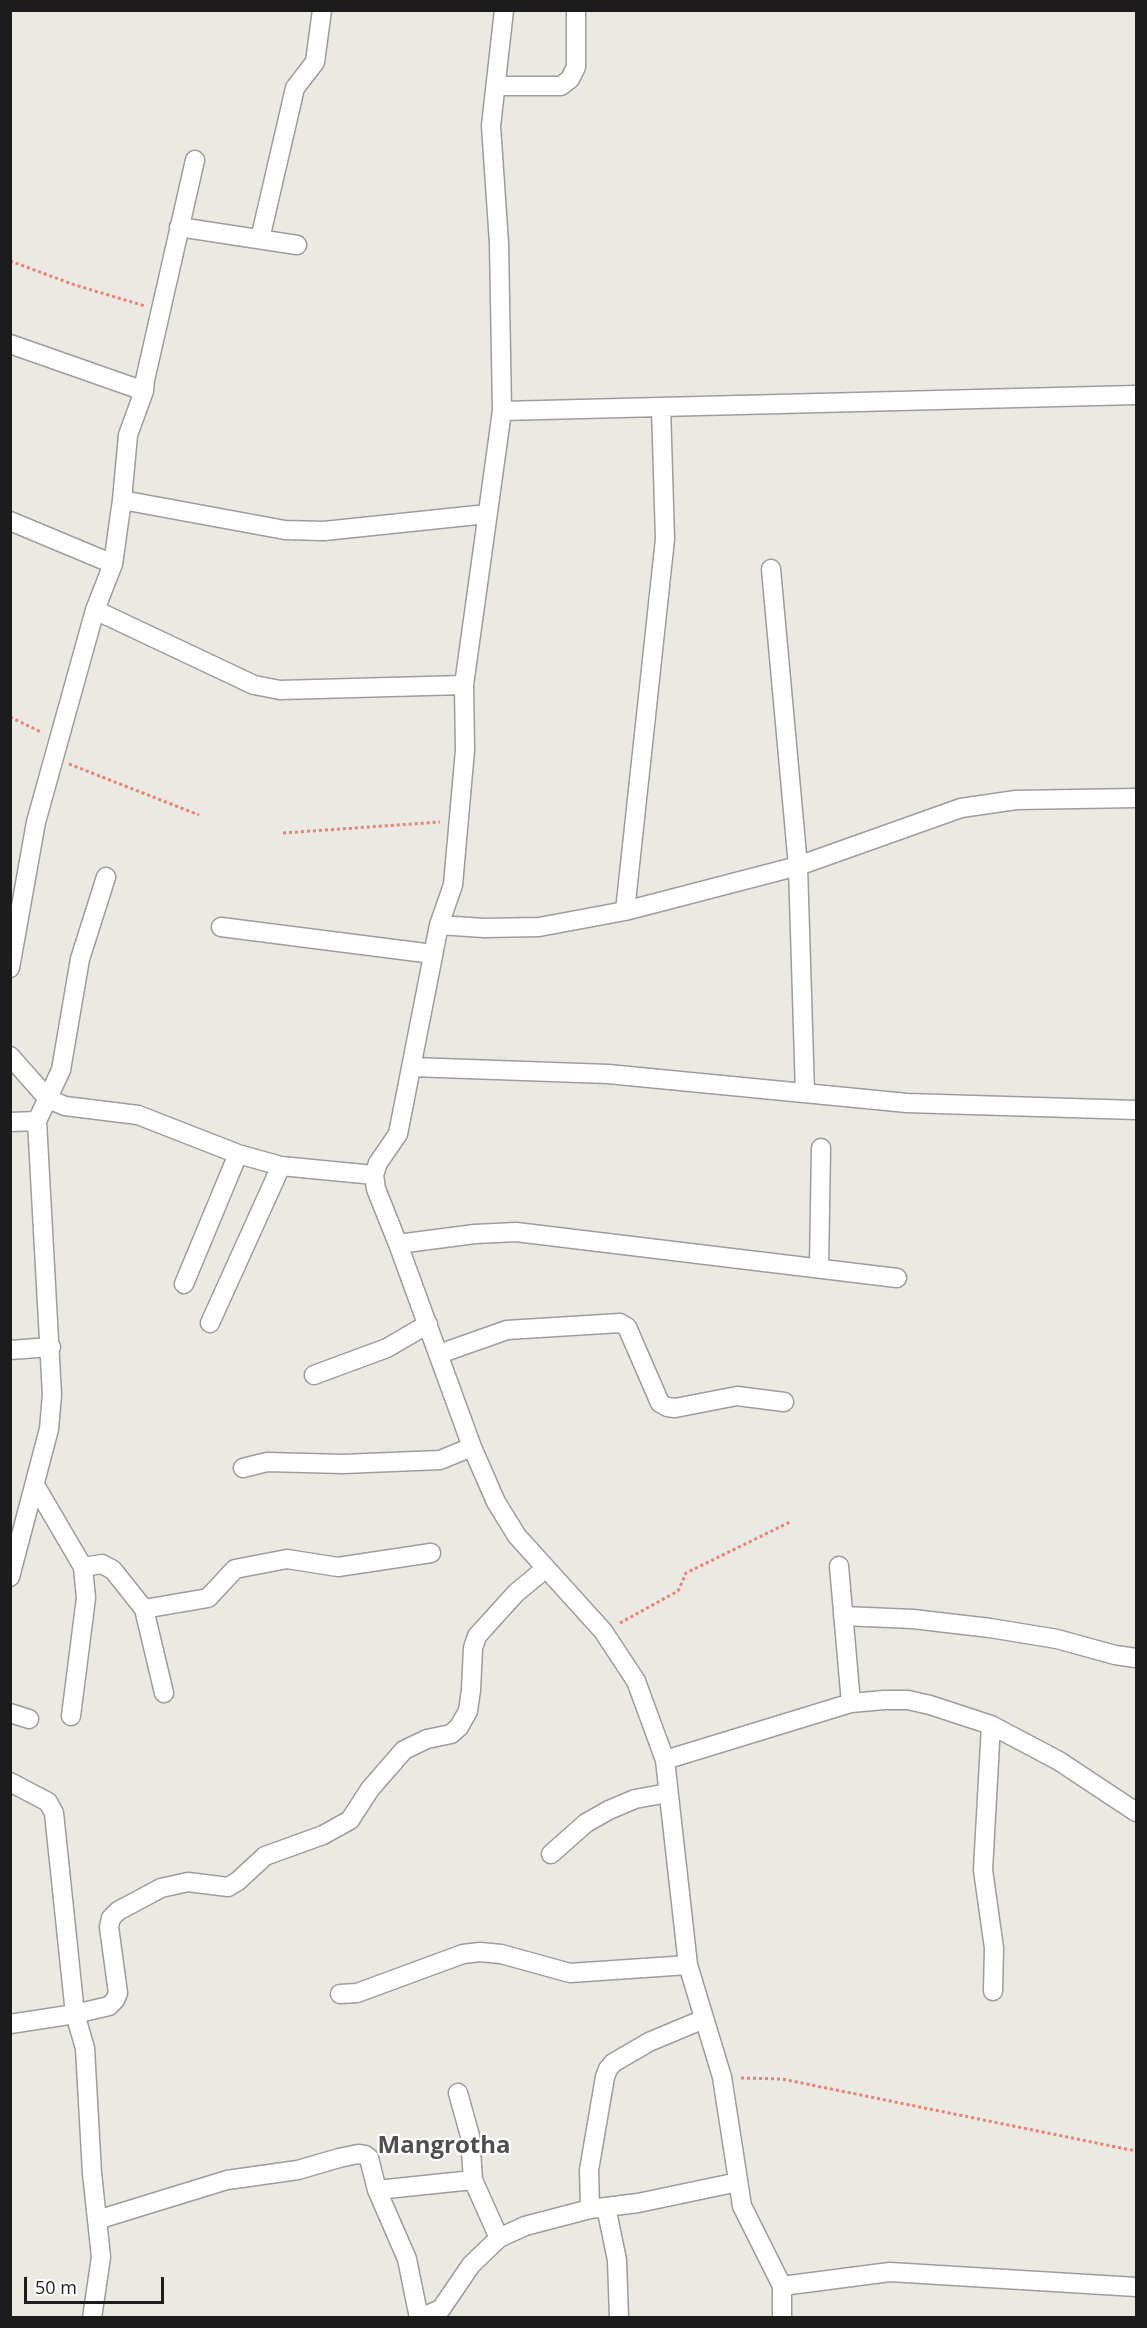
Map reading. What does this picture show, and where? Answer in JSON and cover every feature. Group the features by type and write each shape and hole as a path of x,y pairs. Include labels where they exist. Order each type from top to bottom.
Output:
{"street":[{"path":"260,239 296,88 315,62 322,10"},
{"path":"504,10 491,126 499,243 502,411 464,685 465,750 453,885 439,925 398,1134 378,1163 374,1175 376,1189 399,1245 472,1447 496,1502 512,1527 546,1568 603,1631 636,1681 664,1760 688,1965 722,2077 742,2206 782,2286 782,2318"},
{"path":"496,86 561,86 570,79 576,67 576,10"},
{"path":"10,968 28,858 95,610 113,564 128,435 144,391 144,380 195,160"},
{"path":"179,227 297,245"},
{"path":"10,344 144,391"},
{"path":"502,411 1137,395"},
{"path":"625,911 665,539 662,407"},
{"path":"122,500 285,530 324,531 488,514"},
{"path":"10,521 113,564"},
{"path":"771,569 798,866 805,1094"},
{"path":"95,610 254,685 280,690 464,685"},
{"path":"439,925 484,928 539,927 625,911 798,866 962,808 1016,800 1137,798"},
{"path":"10,1577 18,1521 35,1485 49,1429 52,1395 37,1121 60,1070 80,959 106,877"},
{"path":"221,927 433,954"},
{"path":"10,1056 48,1099 65,1106 138,1115 238,1154 281,1166 374,1175"},
{"path":"412,1067 608,1074 907,1103 1137,1110"},
{"path":"10,1122 37,1121"},
{"path":"819,1268 821,1148"},
{"path":"184,1284 238,1154"},
{"path":"210,1323 281,1166"},
{"path":"399,1245 454,1236 516,1232 897,1278"},
{"path":"439,1354 507,1330 620,1323 627,1327 660,1402 667,1407 675,1408 737,1396 784,1402"},
{"path":"314,1375 387,1348 428,1324"},
{"path":"10,1350 51,1347"},
{"path":"243,1468 267,1462 344,1464 440,1460 472,1447"},
{"path":"35,1485 83,1567 86,1598 71,1716"},
{"path":"144,1609 208,1598 235,1569 287,1559 338,1567 431,1553"},
{"path":"83,1567 102,1564 113,1570 144,1609 164,1693"},
{"path":"839,1566 851,1703"},
{"path":"10,2024 75,2014 109,2006 115,2000 118,1992 110,1927 111,1918 118,1911 161,1888 188,1882 228,1887 266,1856 323,1835 350,1820 370,1789 404,1750 427,1739 451,1734 459,1727 468,1711 472,1657 477,1636 516,1593 546,1568"},
{"path":"843,1616 913,1619 990,1628 1057,1639 1114,1655 1137,1658"},
{"path":"664,1760 851,1703 908,1700 991,1725 1059,1761 1137,1812"},
{"path":"10,1713 29,1719"},
{"path":"991,1725 983,1870 994,1948 993,1991"},
{"path":"10,1782 48,1802 54,1813 75,2014 86,2048 92,2173 101,2258 92,2318"},
{"path":"552,1854 586,1823 609,1810 635,1799 668,1793"},
{"path":"340,1994 357,1993 463,1954 480,1952 501,1954 570,1973 688,1965"},
{"path":"618,2318 617,2260 598,2208 589,2170 605,2077 613,2063 649,2042 704,2019"},
{"path":"458,2093 470,2136 473,2180 499,2238"},
{"path":"97,2220 227,2180 298,2170 358,2154 369,2158 377,2190 407,2259 420,2318 441,2309 471,2265 499,2238 525,2226 598,2208 638,2203 738,2182"},
{"path":"377,2190 473,2180"},
{"path":"782,2286 890,2272 1137,2287"}],"path":[{"path":"10,261 75,285 160,311"},
{"path":"10,717 57,749 199,815"},
{"path":"283,833 459,821"},
{"path":"603,1631 678,1591 686,1573 790,1522"},
{"path":"722,2077 782,2079 1137,2151"}],"district":[{"name":"Mangrotha","path":"444,2146"}]}
